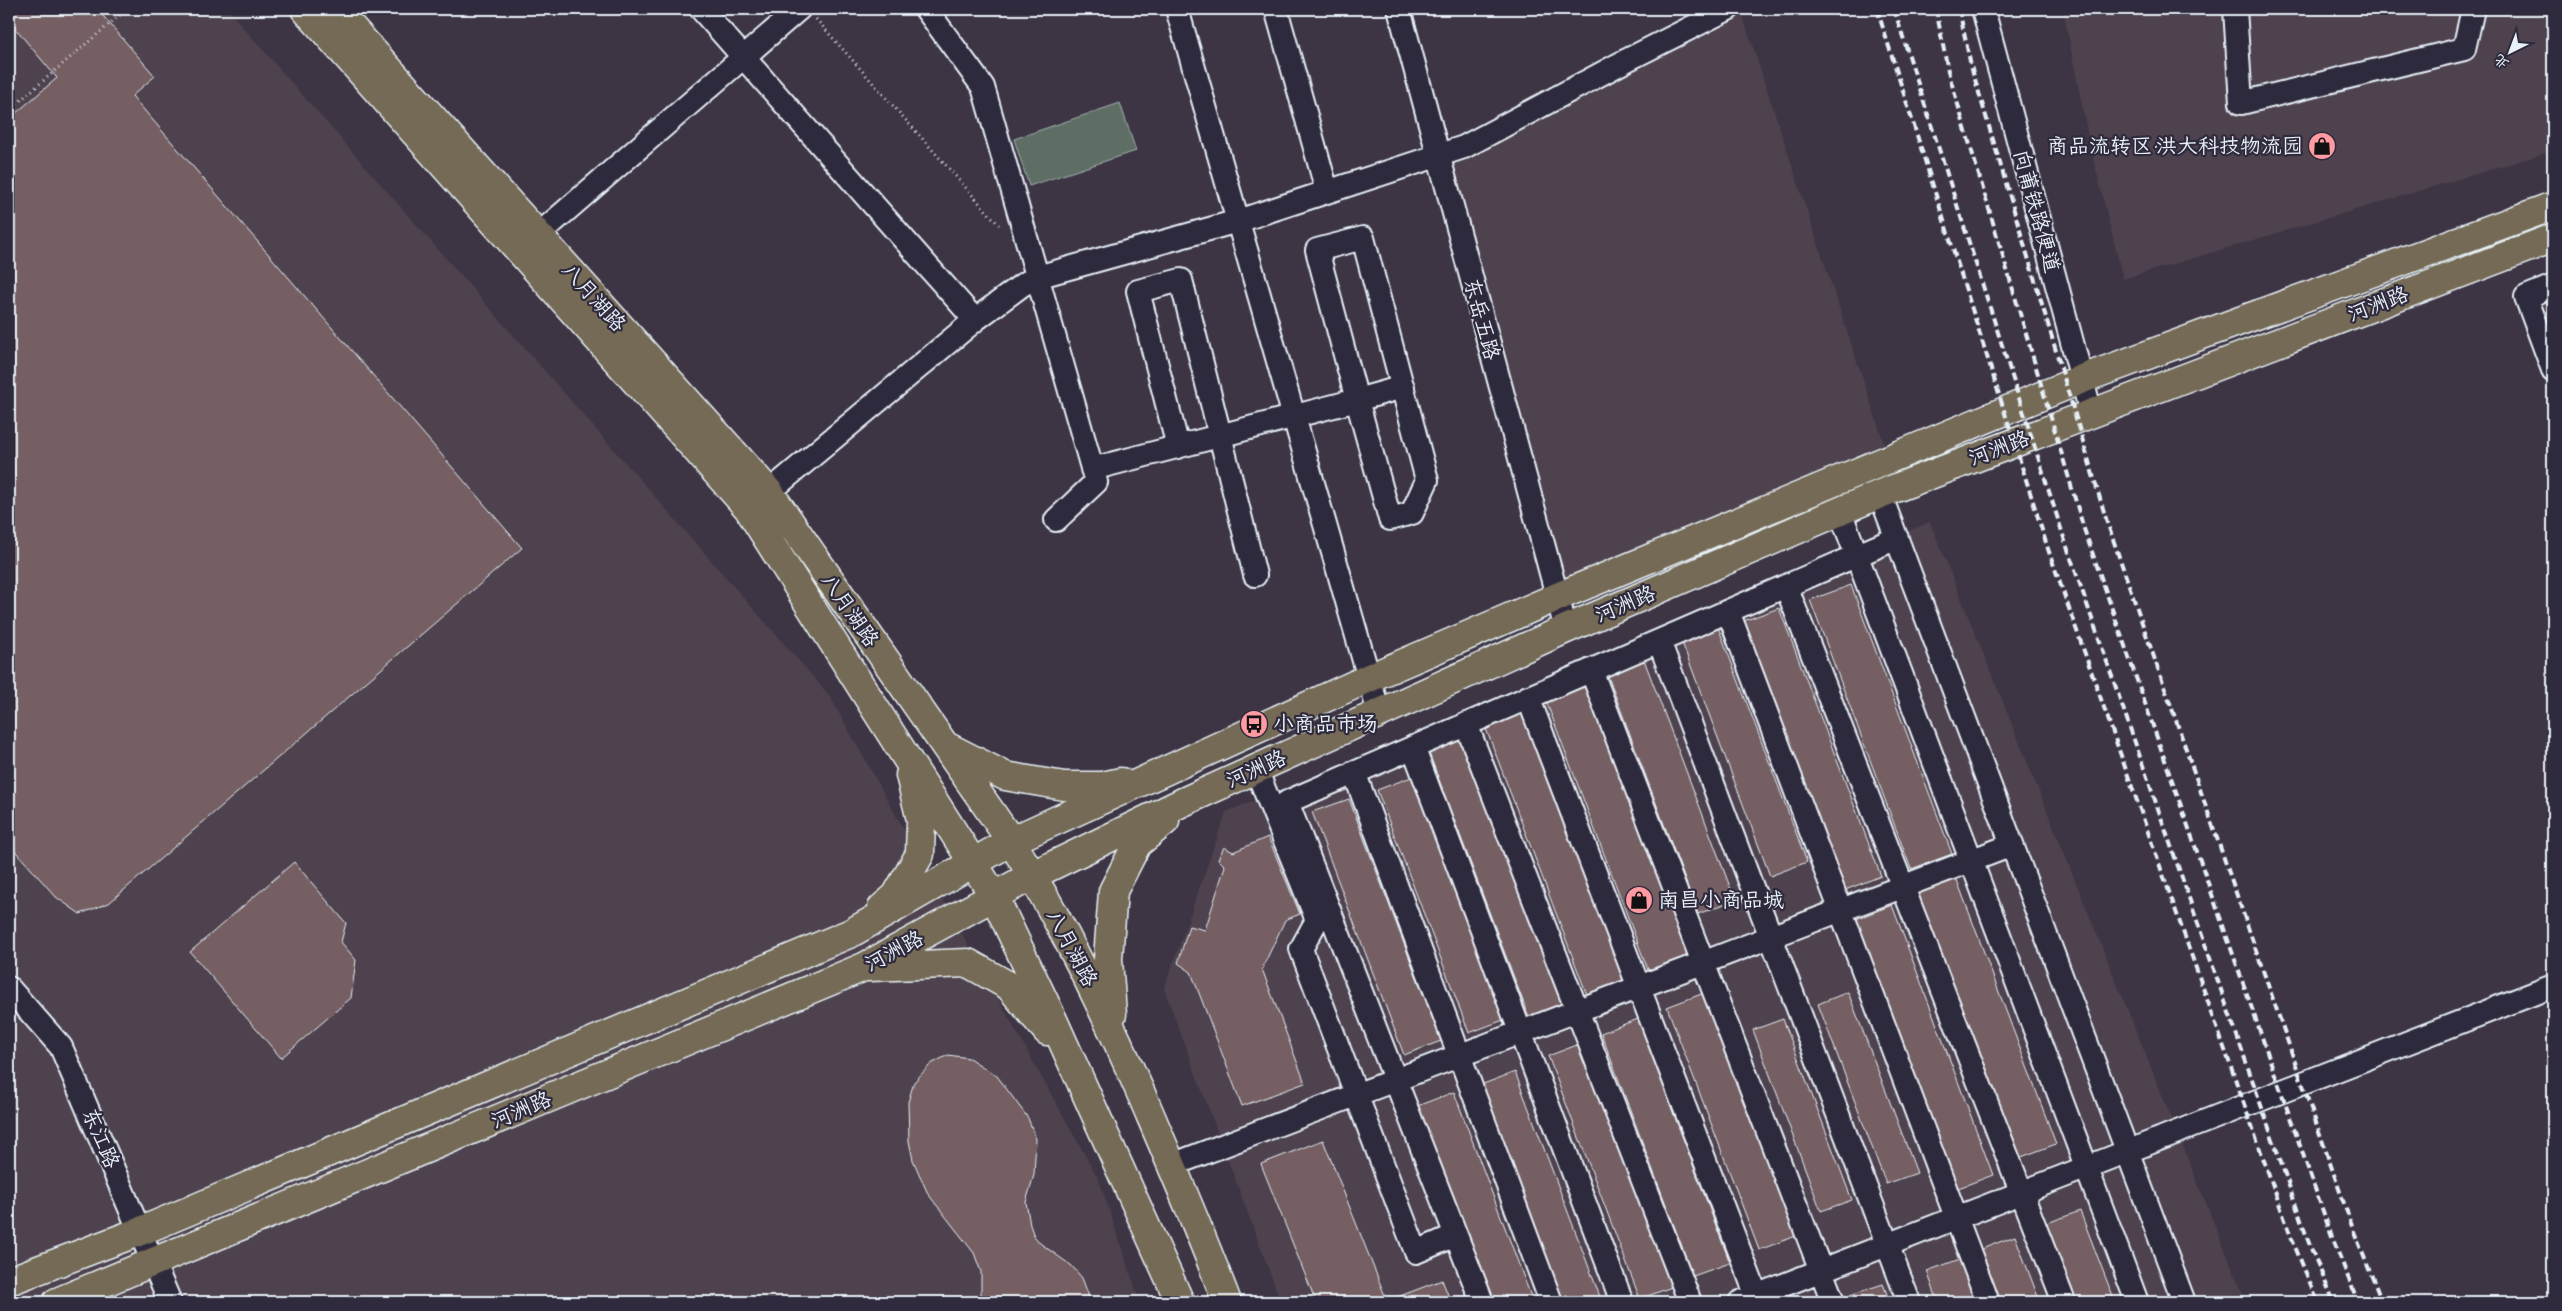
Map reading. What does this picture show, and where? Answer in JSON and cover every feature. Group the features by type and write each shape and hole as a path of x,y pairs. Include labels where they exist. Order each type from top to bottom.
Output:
{"main road":[{"name":"八月湖路","path":"305,9 748,508 994,896 1072,1060 1180,1302"},
{"name":"八月湖路","path":"335,9 769,492 1011,841 1033,875 1102,1005 1172,1165 1227,1302"},
{"path":"9,1281 140,1231 851,933 1011,841 1369,678 1557,597 2082,379 2553,206"},
{"name":"河洲路","path":"57,1302 864,968 1033,875 1196,796 1566,629 1840,511 2091,413 2553,238"},
{"path":"944,745 1005,776 1064,786 1103,786 1160,773"},
{"path":"851,933 896,896 920,854 921,820 904,752"},
{"path":"1113,1031 1108,959 1113,891 1137,844 1196,796"},
{"path":"864,968 968,963 1010,986 1072,1060"}],"street":[{"path":"701,9 975,320"},
{"path":"926,9 983,87 1096,482 1056,520"},
{"path":"1177,9 1379,713"},
{"path":"1276,9 1327,191"},
{"name":"东岳五路","path":"1399,9 1566,629"},
{"path":"769,492 975,320 1022,285 1037,277 1238,220 1464,146 1728,9"},
{"name":"向莆铁路便道","path":"1983,9 2091,413"},
{"path":"2235,9 2241,103 2464,49 2473,9"},
{"path":"538,235 743,57 806,12"},
{"path":"1363,238 1427,480 1412,512 1390,518 1357,400 1317,250 1363,238"},
{"path":"1178,447 1138,291 1181,280 1255,576"},
{"path":"2553,286 2526,297 2553,370"},
{"path":"1092,469 1403,387"},
{"path":"1880,494 2184,1302"},
{"path":"1840,511 1969,860 2137,1302"},
{"path":"1482,1302 1287,802 1896,538"},
{"path":"1786,586 2064,1302"},
{"path":"1728,611 1988,1302"},
{"path":"1658,641 1909,1302"},
{"path":"1591,670 1833,1302"},
{"path":"1528,697 1638,986 1752,1300 2022,1192 2553,986"},
{"path":"1466,724 1690,1302"},
{"path":"1413,747 1622,1302"},
{"path":"1256,769 1317,920 1301,949 1416,1252 1456,1235"},
{"path":"1354,772 1551,1302"},
{"path":"1172,1165 2012,845"},
{"name":"东江路","path":"9,988 61,1047 170,1302"}],"path":[{"path":"9,110 127,9"},
{"path":"806,12 1001,227"}],"shaded area":[{"path":"9,9 227,9 829,695 1099,1180 1140,1302 9,1302"},
{"name":"商品流转区·洪大科技物流园","path":"2063,9 2553,9 2553,151 2123,279 2089,141"},
{"path":"1741,11 1887,452 1566,580 1448,168"},
{"path":"2553,295 2553,357 2532,303"},
{"name":"南昌小商品城","path":"1930,522 2246,1302 1281,1302 1164,989 1226,812"}],"green space":[{"path":"1120,103 1136,151 1029,186 1014,139"}],"building":[{"path":"9,9 97,9 155,76 132,96 522,548 109,903 80,914 56,897 9,844 9,119 57,78 9,21"},
{"path":"1851,585 1952,854 1911,869 1810,600"},
{"path":"1779,608 1881,876 1840,892 1738,623"},
{"path":"1715,619 1807,862 1770,876 1678,632"},
{"path":"1643,657 1735,900 1698,914 1606,671"},
{"path":"1587,686 1689,955 1648,970 1546,701"},
{"path":"1526,711 1627,980 1587,995 1485,726"},
{"path":"1468,733 1569,1002 1529,1017 1427,748"},
{"path":"1414,776 1506,1019 1469,1033 1377,790"},
{"path":"1349,799 1441,1041 1404,1055 1312,812"},
{"path":"1268,837 1300,914 1285,920 1262,969 1305,1083 1242,1106 1191,972 1178,963 1189,926 1205,930 1225,866 1218,859 1224,847 1233,852"},
{"path":"294,862 346,923 341,942 356,960 351,998 281,1058 190,952"},
{"path":"1955,875 2056,1144 2016,1159 1914,890"},
{"path":"1892,905 1993,1175 1953,1190 1851,921"},
{"path":"1848,992 1917,1173 1886,1184 1818,1004"},
{"path":"1704,993 1796,1236 1759,1250 1667,1007"},
{"path":"1638,1019 1730,1263 1693,1276 1601,1033"},
{"path":"1783,1019 1852,1200 1821,1211 1753,1030"},
{"path":"1585,1042 1677,1285 1640,1299 1548,1056"},
{"path":"948,1055 969,1058 997,1076 1028,1118 1036,1139 1034,1175 1026,1202 1030,1225 1034,1236 1041,1244 1072,1266 1082,1278 1091,1302 981,1302 981,1272 974,1253 928,1194 913,1160 909,1141 908,1102 914,1082 931,1064"},
{"path":"1515,1072 1602,1302 1559,1302 1478,1086"},
{"path":"1454,1092 1533,1302 1491,1302 1417,1106"},
{"path":"1323,1140 1387,1301 1442,1280 1451,1302 1316,1302 1261,1164"},
{"path":"2080,1211 2115,1302 2068,1302 2039,1226"},
{"path":"2015,1236 2040,1302 1994,1302 1974,1252"},
{"path":"1960,1259 1975,1302 1938,1302 1927,1271"},
{"path":"1883,1284 1890,1302 1853,1302 1850,1295"}],"railway":[{"path":"1877,9 2048,549 2291,1237 2318,1302"},
{"path":"1894,9 2065,541 2310,1246 2334,1302"},
{"path":"1936,9 1948,71 2084,529 2332,1237 2358,1302"},
{"path":"1959,9 1971,66 2107,522 2353,1229 2382,1302"}],"place":[{"name":"商品流转区·洪大科技物流园","path":"2322,146"},
{"name":"小商品市场","path":"1254,724"},
{"name":"南昌小商品城","path":"1639,900"}]}
